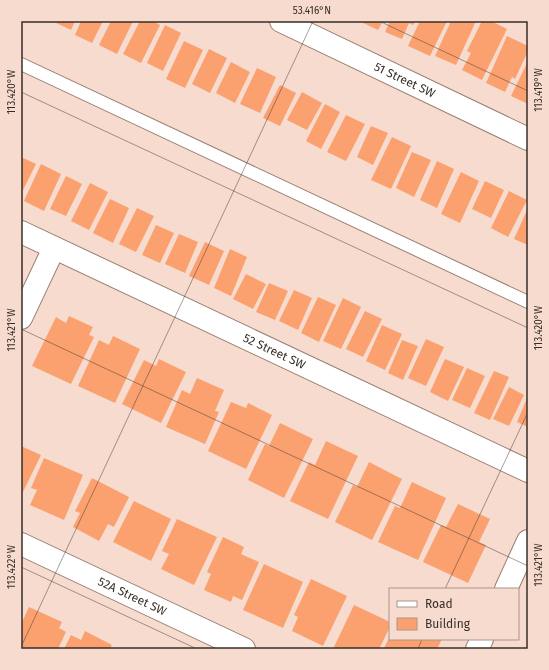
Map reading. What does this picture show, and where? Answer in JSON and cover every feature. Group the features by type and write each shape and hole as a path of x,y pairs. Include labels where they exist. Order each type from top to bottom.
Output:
{"street":[{"name":"51 Street SW","path":"281,21 528,139"},
{"name":"52 Street SW","path":"21,232 528,470"},
{"path":"21,318 54,248"},
{"path":"506,588 528,541"},
{"name":"52A Street SW","path":"21,544 244,649"},
{"path":"477,649 482,640"}],"lane":[{"path":"21,64 528,302"}],"building":[{"path":"52,21 75,21 71,30"},
{"path":"81,21 103,21 92,43 75,35"},
{"path":"111,21 133,21 117,54 99,45"},
{"path":"140,21 153,21 160,25 141,63 123,54"},
{"path":"359,21 383,21 378,30"},
{"path":"390,21 415,21 413,25 409,23 402,39 385,32"},
{"path":"420,21 447,21 430,56 408,46"},
{"path":"451,21 476,21 456,65 435,56"},
{"path":"482,21 491,21 507,29 482,80 462,70 471,53 467,51"},
{"path":"165,25 181,33 163,71 147,63"},
{"path":"507,36 528,46 528,51 515,79 512,77 505,92 486,83"},
{"path":"184,41 203,50 185,88 166,79"},
{"path":"209,49 227,58 210,93 192,84"},
{"path":"528,61 528,104 511,96"},
{"path":"231,62 250,72 235,103 216,93"},
{"path":"257,68 276,77 260,113 240,104"},
{"path":"280,85 296,93 280,126 263,118"},
{"path":"302,92 322,103 307,130 287,120"},
{"path":"325,104 340,112 321,149 306,141"},
{"path":"346,115 365,124 346,161 327,152"},
{"path":"371,126 388,133 373,165 357,157"},
{"path":"392,137 411,146 391,189 371,180"},
{"path":"412,152 431,160 414,197 396,188"},
{"path":"21,157 36,164 21,194"},
{"path":"437,161 454,169 437,208 420,200"},
{"path":"41,164 61,174 44,211 24,201"},
{"path":"461,172 479,181 460,223 441,214"},
{"path":"66,176 82,184 66,216 50,209"},
{"path":"485,181 504,190 491,218 472,209"},
{"path":"90,183 108,192 89,230 71,221"},
{"path":"509,191 527,200 508,237 491,228"},
{"path":"110,199 129,208 113,243 93,233"},
{"path":"137,208 154,216 136,252 119,244"},
{"path":"528,208 528,245 514,239"},
{"path":"156,225 174,233 160,263 142,255"},
{"path":"179,234 198,242 185,273 165,264"},
{"path":"205,242 224,251 209,285 189,276"},
{"path":"230,249 247,257 231,296 214,288"},
{"path":"246,274 266,284 253,309 233,299"},
{"path":"269,283 288,291 275,320 256,312"},
{"path":"294,290 312,298 298,330 279,321"},
{"path":"318,297 336,305 319,342 301,333"},
{"path":"343,298 361,307 341,349 323,341"},
{"path":"365,311 382,319 363,357 346,349"},
{"path":"69,316 93,327 89,335 94,337 71,384 32,366 56,317 66,323"},
{"path":"382,325 402,334 385,370 366,361"},
{"path":"113,336 140,349 115,403 78,386 99,340 109,345"},
{"path":"426,339 444,347 426,386 408,378"},
{"path":"402,340 418,346 403,380 388,373"},
{"path":"159,359 186,372 161,423 122,404 144,360 156,366"},
{"path":"445,359 464,367 448,401 430,392"},
{"path":"467,368 485,376 470,408 452,400"},
{"path":"494,371 509,377 490,420 474,413"},
{"path":"197,378 224,390 215,411 219,412 205,444 166,427 182,390 190,394"},
{"path":"509,387 524,395 509,426 493,419"},
{"path":"528,396 528,427 517,422"},
{"path":"231,402 246,408 248,403 272,415 246,469 208,451"},
{"path":"280,423 313,439 284,498 248,480 265,444 269,446"},
{"path":"326,441 358,456 328,519 290,501 309,462 315,465"},
{"path":"21,446 41,455 21,496"},
{"path":"44,458 83,475 64,520 30,505 37,490 31,488"},
{"path":"369,462 402,479 372,540 335,522 353,485 357,487"},
{"path":"92,478 129,497 114,527 108,524 99,541 73,527 80,513 75,511"},
{"path":"412,482 446,498 418,560 378,542 395,506 400,508"},
{"path":"134,501 171,519 151,561 113,542"},
{"path":"458,504 490,519 479,542 486,545 468,583 423,562 441,525 446,527"},
{"path":"177,519 217,537 194,585 161,569 169,554 162,551"},
{"path":"223,537 244,547 241,554 259,562 242,600 233,596 231,602 204,590 211,574 207,572"},
{"path":"264,564 303,582 283,628 243,610"},
{"path":"311,579 347,596 323,646 292,631 298,617 294,615"},
{"path":"354,605 389,622 389,629 379,649 338,649 334,647"},
{"path":"29,607 62,622 59,628 66,632 58,649 21,649 21,624"},
{"path":"85,631 112,645 110,649 64,649 71,635 81,640"},
{"path":"389,638 389,640 442,640 437,649 384,648"}]}
